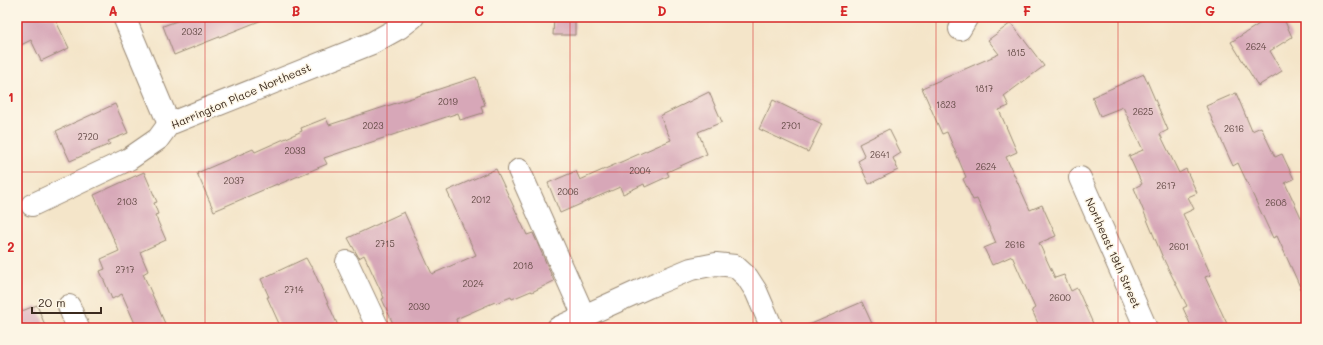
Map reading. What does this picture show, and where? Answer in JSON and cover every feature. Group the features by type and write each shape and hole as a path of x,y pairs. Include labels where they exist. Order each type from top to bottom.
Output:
{"street":[{"path":"124,17 169,124"},
{"name":"Harrington Place Northeast","path":"32,204 129,160 158,139 169,124 372,43 399,28 413,17"},
{"path":"519,170 584,316"},
{"name":"Northeast 19th Street","path":"1080,178 1146,328"},
{"path":"347,262 378,328"},
{"path":"558,328 691,269 716,264 735,266 747,277 756,291 772,328"},
{"path":"69,306 78,328"}],"building":[{"path":"17,17 54,17 69,48 41,61 31,40 17,47"},
{"path":"188,17 267,18 174,55 163,26"},
{"path":"554,17 575,17 575,35 553,35"},
{"path":"1270,17 1283,17 1292,37 1270,51 1282,71 1258,86 1231,42"},
{"path":"1011,23 1044,66 1004,96 1009,106 999,110 1017,152 1006,157 1030,210 1042,205 1056,236 1039,243 1055,278 1064,275 1071,291 1077,288 1095,328 1040,328 1032,310 1035,308 1012,256 992,265 984,248 996,243 977,199 973,200 963,179 966,177 947,132 942,134 922,88 999,54 988,40"},
{"path":"1144,74 1168,130 1160,134 1179,173 1186,169 1197,193 1188,197 1194,209 1183,214 1211,275 1205,277 1229,328 1192,328 1183,308 1187,306 1163,258 1134,188 1142,184 1129,156 1143,150 1123,107 1100,116 1092,97"},
{"path":"476,77 485,105 481,106 483,113 460,120 458,113 324,158 327,164 214,211 197,173 253,149 255,152 302,131 301,128 326,118 329,125"},
{"path":"709,92 722,122 698,132 707,154 667,172 669,176 645,187 644,184 623,194 620,187 560,213 548,183 576,171 580,180 671,140 660,116"},
{"path":"1236,93 1252,131 1261,127 1275,157 1282,154 1294,179 1285,183 1306,228 1306,300 1277,236 1273,238 1238,163 1233,166 1206,106"},
{"path":"773,100 822,124 808,152 759,129"},
{"path":"115,104 128,133 108,141 110,144 70,161 56,131"},
{"path":"889,129 901,153 893,158 898,170 869,184 858,161 865,157 859,144"},
{"path":"496,169 527,235 533,233 554,281 532,292 531,291 512,299 511,297 496,303 495,302 456,319 457,324 447,328 395,328 382,299 384,298 364,255 359,258 348,238 404,212 432,274 476,255 447,191"},
{"path":"144,172 157,202 154,203 158,214 155,215 166,240 140,252 148,271 143,274 167,328 137,328 122,294 112,299 100,271 105,269 101,259 119,251 94,195"},
{"path":"306,258 312,267 339,328 281,328 267,297 269,297 261,279"},
{"path":"862,302 874,328 802,328"},
{"path":"37,305 46,328 17,328 17,313"}]}
